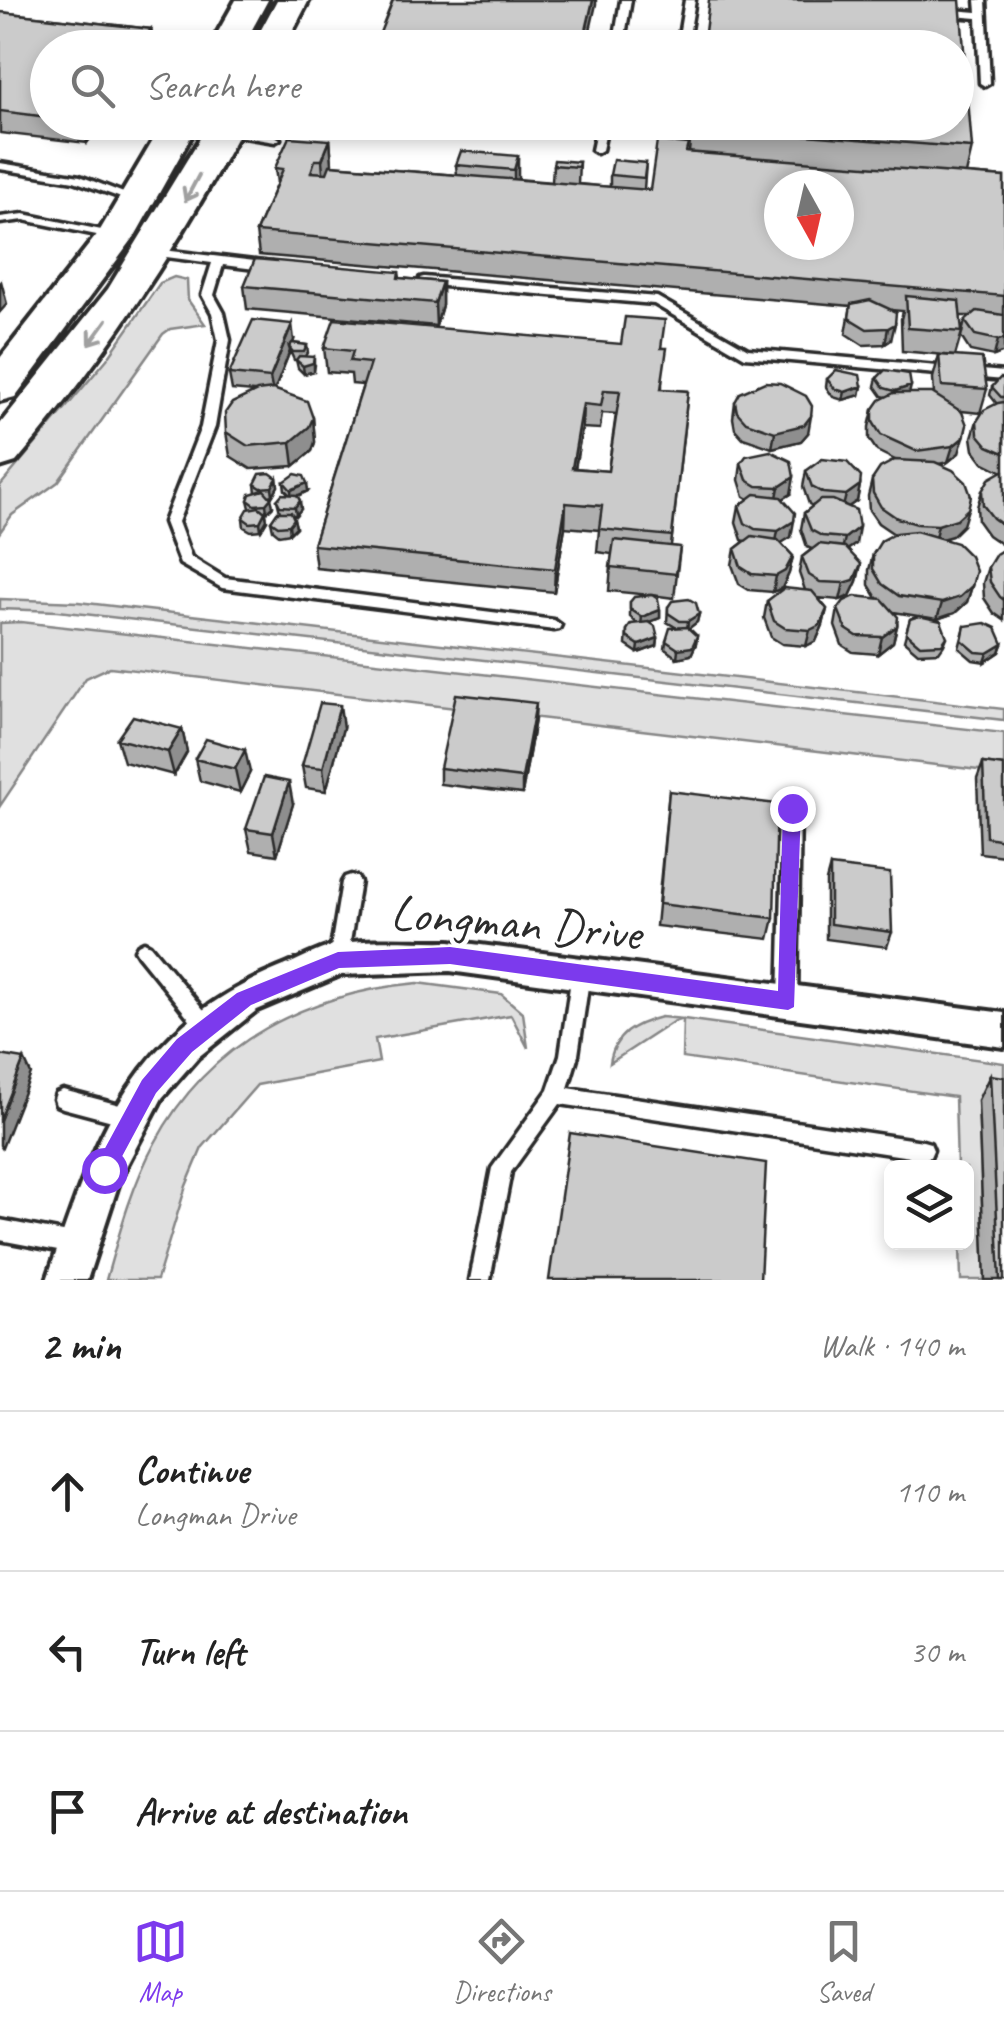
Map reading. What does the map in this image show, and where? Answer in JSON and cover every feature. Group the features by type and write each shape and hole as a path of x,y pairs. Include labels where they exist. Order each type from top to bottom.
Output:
{"highway":[{"path":"235,30 252,0"},
{"path":"277,30 292,0"},
{"path":"0,387 116,236 172,140"},
{"path":"0,452 56,390 155,253 218,140"}],"street":[{"name":"Longman Drive","path":"67,1280 104,1170 149,1086 184,1046 244,999 338,960 450,956 1004,1030"}],"lane":[{"path":"621,30 626,0"},
{"path":"685,30 690,0"},
{"path":"982,0 985,83"},
{"path":"924,11 982,15"},
{"path":"598,150 600,140"},
{"path":"0,166 76,178 138,201"},
{"path":"0,220 24,217 116,236"},
{"path":"155,253 294,269"},
{"path":"218,262 208,295 218,313 224,340 208,427 171,522 185,560 222,583 554,625"},
{"path":"409,280 657,302 745,353 1004,376"},
{"path":"788,1001 792,808"},
{"path":"338,960 351,882"},
{"path":"144,950 207,1027"},
{"path":"480,1280 502,1168 556,1094 569,1055 581,974"},
{"path":"556,1094 923,1150"},
{"path":"63,1099 131,1116"},
{"path":"0,1230 79,1245"}],"shaded area":[{"path":"174,277 187,280 188,300 205,324 170,329 163,334 58,482 12,515 0,532 0,486 107,359 160,283"},
{"path":"0,599 78,602 1004,709 1004,720 58,611 0,609"},
{"path":"21,622 1004,733 1004,773 110,667 86,678 0,806 0,623"},
{"path":"418,983 501,994 523,1013 528,1048 511,1015 375,1039 379,1062 257,1085 202,1148 157,1280 106,1280 147,1159 177,1107 203,1076 266,1028 301,1011 338,998"},
{"path":"661,1017 684,1019 1004,1063 1004,1104 978,1101 985,1280 961,1280 960,1250 974,1250 974,1160 957,1160 955,1097 682,1058 683,1019 610,1063 621,1038 642,1023"}],"building":[{"path":"393,0 593,0 586,30 381,30"},
{"path":"709,0 960,0 962,30 705,30"},
{"path":"0,12 151,29 30,30 30,115 0,111"},
{"path":"288,140 330,140 322,160 315,160 311,172 327,173 330,165 650,190 657,141 688,144 686,152 1004,177 1004,296 256,232 283,169 275,168"},
{"path":"870,140 971,140 972,148"},
{"path":"461,151 518,156 514,170 456,165"},
{"path":"554,160 579,162 578,167 553,165"},
{"path":"613,160 646,163 644,178 610,175"},
{"path":"255,259 399,272 398,278 442,282 435,303 244,286"},
{"path":"906,296 959,301 962,332 908,328"},
{"path":"870,300 896,312 895,324 867,329 849,318 851,304"},
{"path":"977,311 1004,315 1004,338 975,335 965,321"},
{"path":"625,317 665,320 661,348 667,348 661,389 688,391 672,536 599,529 602,506 566,503 555,569 313,545 370,363 350,361 353,351 324,348 334,319 621,344","holes":["604,390 620,391 608,471 572,468 583,404 601,406"]},
{"path":"253,320 292,324 270,378 229,374"},
{"path":"292,343 307,345 304,352 293,352 289,347"},
{"path":"939,355 982,358 987,389 942,386"},
{"path":"299,356 314,357 313,363 303,366 296,360"},
{"path":"836,370 860,375 862,386 845,392 835,389 827,379"},
{"path":"885,370 909,374 911,386 895,391 884,388 877,378"},
{"path":"1004,378 1004,397 992,387"},
{"path":"765,382 780,383 806,396 812,406 804,425 775,432 746,422 737,412 735,402 740,393"},
{"path":"273,389 307,401 313,418 309,427 291,442 248,446 226,432 225,413 232,403 257,391"},
{"path":"894,393 932,393 962,412 967,425 964,437 953,446 916,451 881,435 873,422 873,410 880,400"},
{"path":"1004,402 1004,453 988,446 978,434 977,421 984,410"},
{"path":"770,451 791,461 794,477 779,487 757,486 747,480 741,463 746,456"},
{"path":"822,459 847,462 861,477 860,485 846,495 823,493 812,487 806,471"},
{"path":"895,460 935,462 953,470 966,482 971,496 968,509 957,519 938,525 897,518 881,507 873,493 872,480 880,468"},
{"path":"1004,471 1004,526 983,505 982,491 989,479"},
{"path":"270,473 277,478 272,487 255,484 260,474"},
{"path":"295,474 304,476 307,483 291,490 284,482"},
{"path":"264,490 271,498 266,504 255,505 248,500 250,494"},
{"path":"282,494 297,495 300,501 295,507 280,506 277,500"},
{"path":"755,494 781,497 795,513 794,521 778,531 755,529 745,523 739,506"},
{"path":"820,500 833,500 856,510 859,527 845,538 822,536 811,530 804,513"},
{"path":"259,507 265,512 260,522 250,523 243,518 248,509"},
{"path":"277,512 291,512 294,519 289,525 278,526 271,521"},
{"path":"916,531 957,543 970,556 976,571 972,586 960,597 942,603 899,596 882,584 873,569 873,554 881,541 896,533"},
{"path":"752,536 778,540 793,556 785,571 776,576 752,574 741,567 735,549"},
{"path":"614,540 680,547 676,574 610,567"},
{"path":"819,544 845,547 861,564 854,580 820,582 809,575 802,557"},
{"path":"1004,549 1004,600 990,582 988,567"},
{"path":"784,588 812,591 827,609 820,625 810,630 785,628 774,621 767,601"},
{"path":"652,595 658,599 660,610 642,617 630,609 634,597"},
{"path":"855,596 882,599 898,617 897,626 882,637 857,636 846,629 838,609"},
{"path":"689,599 696,603 699,614 680,621 668,613 672,601"},
{"path":"919,616 941,621 947,637 942,644 920,645 906,633 910,619"},
{"path":"649,622 655,626 658,638 639,645 627,637 631,624"},
{"path":"985,623 996,628 1003,644 988,653 976,652 962,640 965,626"},
{"path":"687,627 697,636 692,647 678,649 666,641 670,628"},
{"path":"456,694 536,703 522,778 440,768"},
{"path":"320,703 340,705 323,768 302,766"},
{"path":"133,716 182,729 168,752 117,739"},
{"path":"206,739 245,750 235,769 195,759"},
{"path":"983,763 1004,766 1004,840 986,837"},
{"path":"264,777 289,782 273,833 246,829"},
{"path":"669,791 777,804 774,918 659,904"},
{"path":"830,866 890,873 892,932 830,924"},
{"path":"0,1055 24,1059 0,1120"},
{"path":"990,1075 1004,1077 1004,1280 1000,1280"},
{"path":"570,1133 766,1163 760,1280 549,1280"}],"route":[{"path":"104,1170 149,1086 184,1046 244,999 338,960 362,956 450,956 788,1001 792,808"}]}
